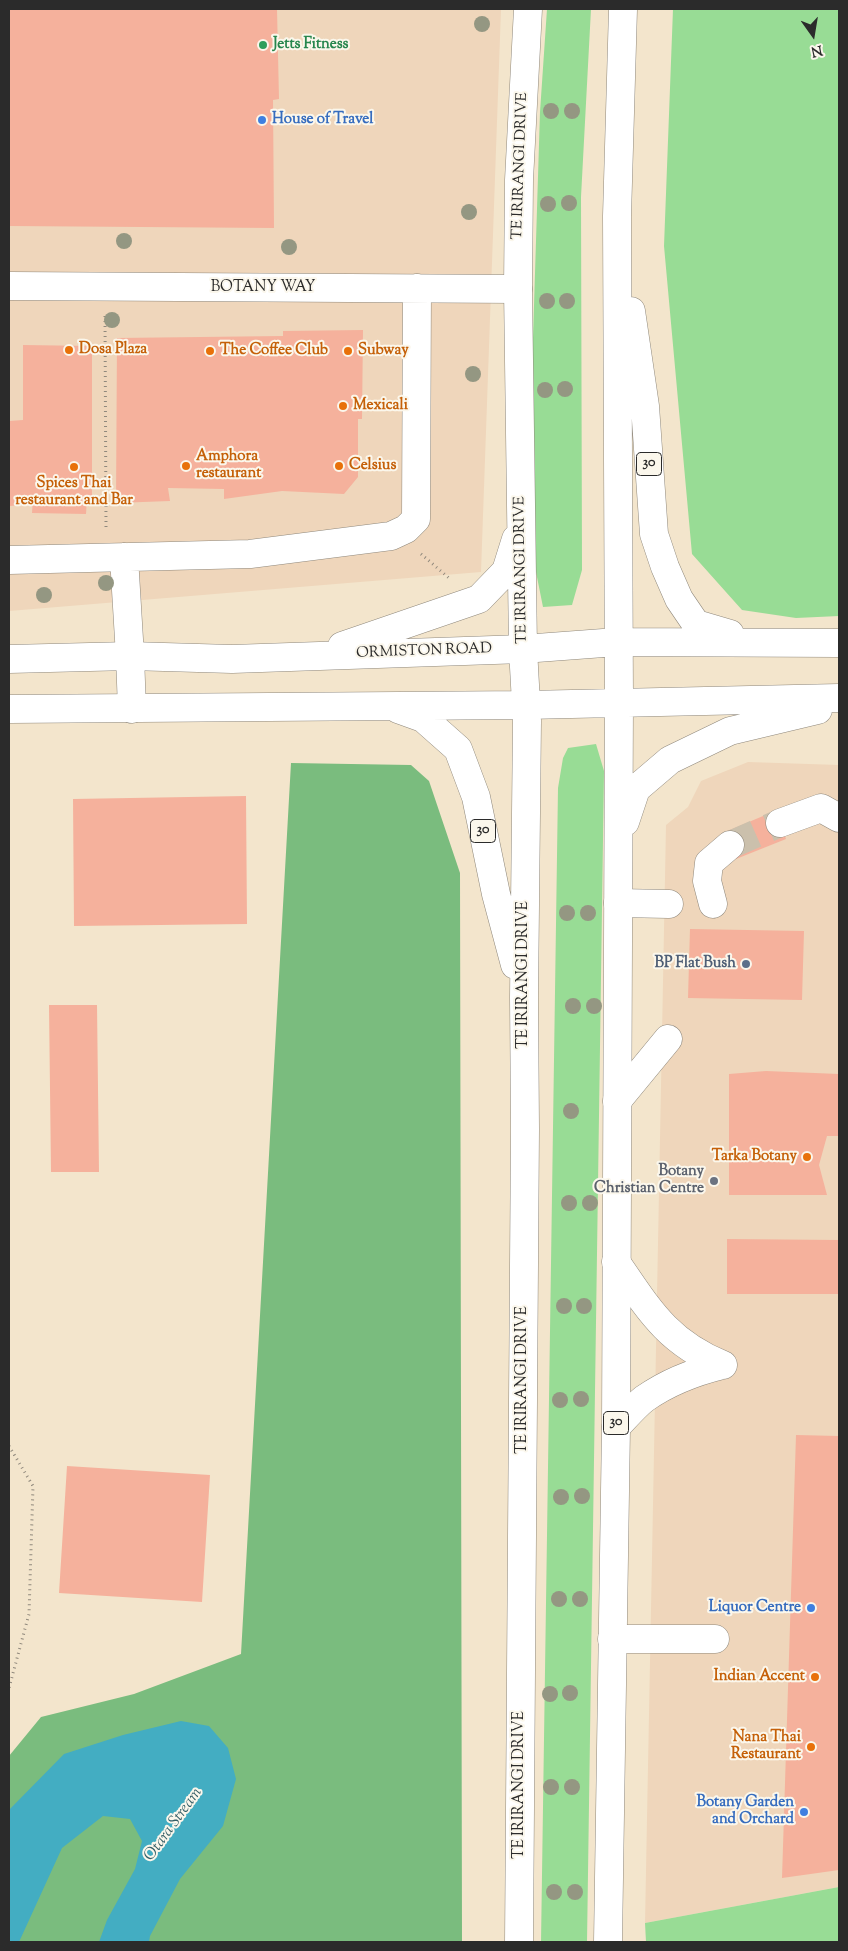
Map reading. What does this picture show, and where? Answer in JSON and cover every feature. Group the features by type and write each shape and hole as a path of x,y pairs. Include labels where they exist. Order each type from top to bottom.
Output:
{"main road":[{"name":"TE IRIRANGI DRIVE","path":"519,1942 527,704 523,649 518,289 519,180 528,9"},
{"name":"30","path":"608,1942 616,1427 619,702 617,642 617,216 623,9"},
{"name":"30","path":"617,216 645,406 654,534 665,567 679,599 696,624 727,634 774,643"},
{"name":"BOTANY WAY","path":"9,286 518,289"},
{"path":"9,560 250,554 391,536 406,529 416,518 417,288"},
{"path":"312,656 479,599 506,571 521,521"},
{"path":"115,558 130,656 132,709"},
{"name":"ORMISTON ROAD","path":"9,659 130,656 232,659 523,649 617,642 839,644"},
{"path":"9,709 527,704 839,698"},
{"path":"618,843 636,789 670,760 730,731 839,704"},
{"name":"30","path":"387,705 423,718 458,749 476,797 496,894 524,997"},
{"path":"780,823 821,808 839,818"},
{"path":"713,904 707,881 709,863 730,845"},
{"path":"618,903 669,904"},
{"path":"617,1102 668,1039"},
{"path":"616,1262 651,1313 666,1331 696,1353 723,1366 695,1372 674,1382 643,1400 616,1427"},
{"path":"612,1639 715,1639"}],"path":[{"path":"104,287 115,558"},
{"path":"401,532 426,559 463,590 471,602"},
{"path":"9,1446 33,1486 29,1614 9,1688"}],"shaded area":[{"path":"9,9 501,9 481,572 9,611"},
{"path":"748,762 839,765 839,1887 645,1923 666,825 688,807 701,781"}],"green space":[{"path":"547,9 591,9 581,197 582,570 572,605 543,607 533,557 531,402 540,112"},
{"path":"673,9 839,9 839,616 796,618 742,610 692,554 664,246"},
{"path":"596,744 604,771 587,1942 541,1942 558,788 563,758 568,748"},
{"path":"291,763 411,765 429,781 460,873 462,1942 9,1942 9,1756 41,1717 134,1694 241,1654"},
{"path":"839,1887 839,1942 646,1942 645,1923"}],"water":[{"name":"Otara Stream","path":"181,1721 209,1726 228,1748 236,1779 223,1826 180,1879 150,1936 149,1942 99,1942 107,1920 135,1869 142,1841 130,1819 103,1816 62,1848 19,1942 9,1942 9,1810 64,1754 123,1735"}],"building":[{"path":"9,9 277,9 279,99 273,100 274,228 9,226"},
{"path":"363,330 362,419 358,419 358,477 344,494 282,491 224,499 224,489 168,488 170,501 116,503 117,338 283,336 283,331"},
{"path":"23,345 92,346 92,499 87,499 86,514 32,513 33,499 25,499 24,505 9,506 9,421 23,420"},
{"path":"246,796 247,924 74,926 73,799"},
{"path":"775,811 786,839 736,859 725,832"},
{"name":"BP Flat Bush","path":"690,929 804,931 802,1000 688,998"},
{"path":"49,1005 97,1005 99,1172 51,1172"},
{"path":"766,1071 839,1074 839,1136 827,1136 819,1165 827,1195 729,1195 729,1074"},
{"path":"727,1239 839,1240 839,1294 727,1294"},
{"path":"796,1435 839,1436 839,1870 782,1878"},
{"path":"67,1466 210,1475 202,1602 59,1593"}],"tunnel":[{"path":"730,845 780,823"}],"place":[{"name":"Jetts Fitness","path":"263,45"},
{"name":"House of Travel","path":"262,120"},
{"name":"Dosa Plaza","path":"69,350"},
{"name":"The Coffee Club","path":"210,351"},
{"name":"Subway","path":"348,351"},
{"name":"Mexicali","path":"343,406"},
{"name":"Amphora restaurant","path":"186,466"},
{"name":"Celsius","path":"339,466"},
{"name":"Spices Thai restaurant and Bar","path":"74,467"},
{"name":"BP Flat Bush","path":"746,964"},
{"name":"Tarka Botany","path":"807,1157"},
{"name":"Botany Christian Centre","path":"714,1181"},
{"name":"Liquor Centre","path":"811,1608"},
{"name":"Indian Accent","path":"815,1677"},
{"name":"Nana Thai Restaurant","path":"811,1747"},
{"name":"Botany Garden and Orchard","path":"804,1812"}]}
